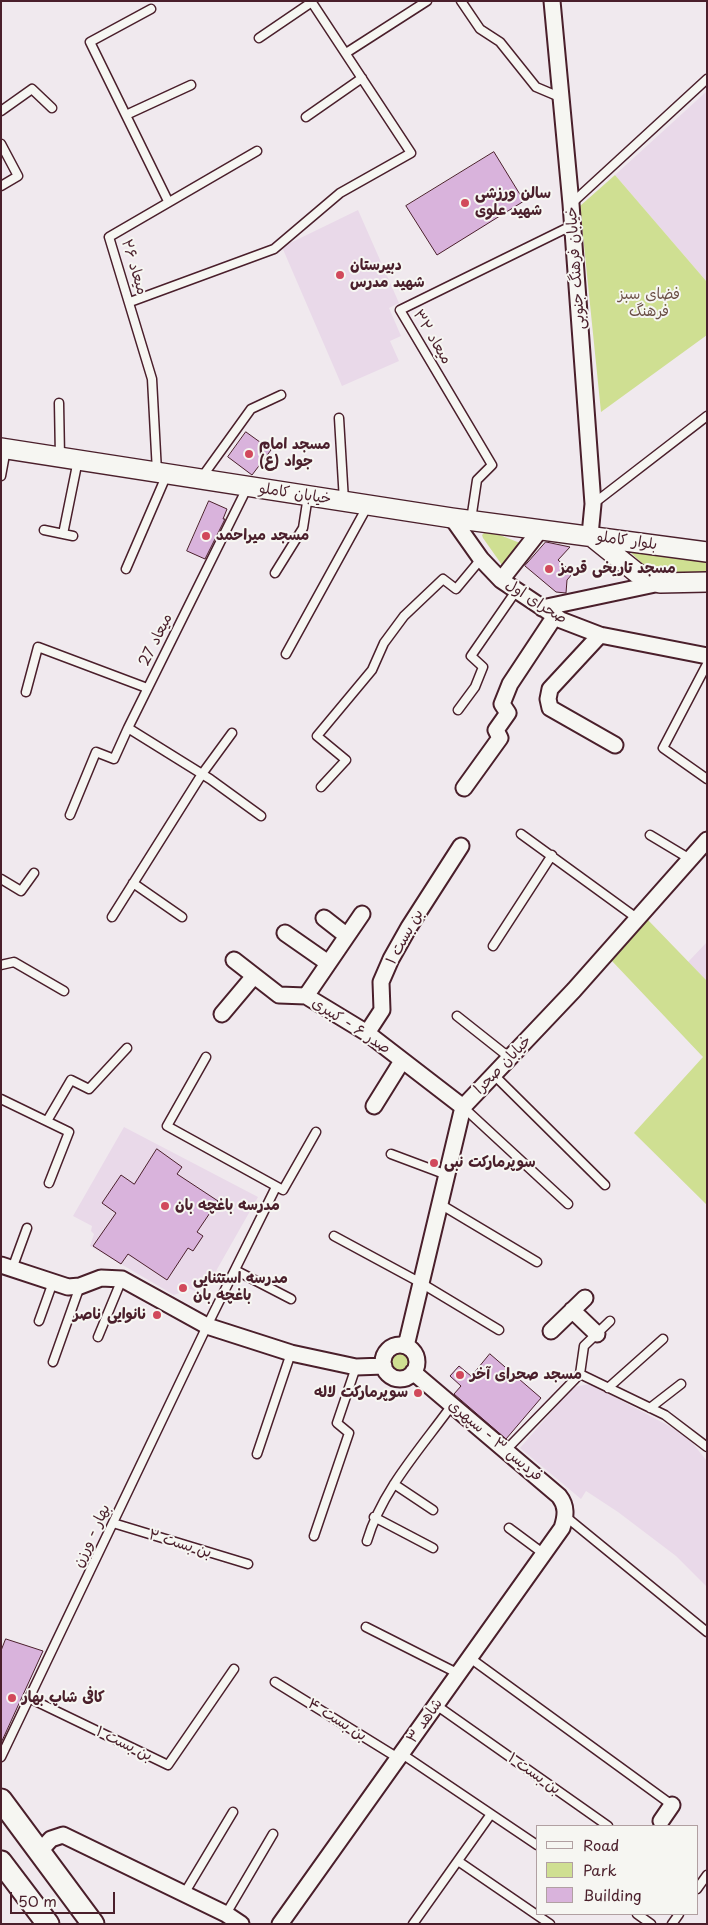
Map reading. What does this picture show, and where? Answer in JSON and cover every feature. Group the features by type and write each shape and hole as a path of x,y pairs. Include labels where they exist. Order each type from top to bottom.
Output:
{"main road":[{"path":"1,1800 93,1924"},
{"path":"1,1862 48,1924"}],"street":[{"name":"خیابان فرهنگ جنوبی","path":"552,1 573,225 593,504 590,535"},
{"name":"خیابان کاملو","path":"4,448 452,518 590,535"},
{"name":"صحرای اول","path":"452,518 478,554 501,580 548,612 600,635 706,665"},
{"path":"478,554 474,536 480,529 480,521"},
{"path":"501,580 541,529"},
{"name":"بلوار کاملو","path":"590,535 707,552"},
{"name":"بلوار کاملو","path":"590,535 637,573 660,583 707,582"},
{"path":"464,788 500,738 496,730 508,713 502,704 510,684 548,612 660,583"},
{"path":"600,635 550,689 548,699 550,708 615,745"},
{"name":"خیابان صحرا","path":"406,1346 463,1107 638,919 707,840"},
{"name":"بن بست ۱","path":"367,1033 382,1010 381,982 391,959 409,927 461,846"},
{"path":"306,996 362,914"},
{"path":"324,918 348,936"},
{"path":"284,933 328,963"},
{"name":"صدر ۶ - کبیری","path":"234,960 279,995 306,996 367,1033 463,1107"},
{"path":"222,1014 254,976"},
{"path":"374,1106 402,1060"},
{"path":"7,1267 52,1282 74,1286 101,1278 122,1279 207,1326 291,1353 356,1367 384,1366"},
{"path":"551,1331 584,1298"},
{"path":"572,1310 596,1334"},
{"path":"397,1345 406,1346 416,1356 417,1364 413,1372 406,1378 396,1378 389,1374 384,1366 384,1357 389,1349 397,1345"},
{"name":"فردیس ۳ - سپهری","path":"413,1372 559,1496 564,1503 565,1516"},
{"name":"شاهد ۳","path":"280,1924 544,1554 562,1528 565,1516"},
{"path":"661,1821 672,1805"},
{"path":"40,1851 51,1839 63,1835 226,1914 241,1924"}],"lane":[{"path":"130,302 274,249 340,193 410,153 312,1 259,38"},
{"path":"346,53 427,1"},
{"path":"461,1 480,29 500,42 536,88 562,98"},
{"path":"151,9 90,42 168,201"},
{"path":"306,117 362,78"},
{"path":"571,204 707,78"},
{"path":"126,115 191,84"},
{"path":"1,111 32,89 52,108"},
{"path":"1,144 18,176 1,186"},
{"name":"میعاد ۲۶","path":"162,473 152,379 109,237 257,151"},
{"name":"میعاد ۳۲","path":"480,521 477,480 492,465 400,310 573,225"},
{"path":"201,479 251,409 281,395"},
{"path":"59,403 69,459 63,534"},
{"path":"593,504 707,416"},
{"path":"339,418 344,501"},
{"path":"1,476 4,448"},
{"path":"126,569 162,473"},
{"name":"میعاد 27","path":"70,815 96,752 114,759 147,688 248,486"},
{"path":"275,573 303,528 308,496"},
{"path":"286,654 368,505"},
{"path":"44,530 74,536"},
{"path":"321,787 346,760 317,736 372,670 384,643 404,616 443,579 456,589 478,554"},
{"path":"458,710 475,687 483,667 471,656 516,591"},
{"path":"26,692 38,646 147,688"},
{"path":"706,665 663,748 707,779"},
{"path":"128,728 202,774 261,816"},
{"path":"112,916 202,774 232,733"},
{"path":"521,834 638,919"},
{"path":"650,835 690,860"},
{"path":"493,946 552,855"},
{"path":"1,879 22,891 34,872"},
{"path":"133,883 182,916"},
{"path":"2,966 14,962 64,990"},
{"path":"457,1016 510,1058"},
{"path":"47,1121 71,1080 89,1089 127,1048"},
{"path":"206,1057 167,1126 283,1190 316,1132"},
{"path":"494,1075 605,1185"},
{"path":"1,1099 69,1132 49,1183"},
{"path":"463,1107 568,1204"},
{"path":"391,1154 447,1175"},
{"name":"بهار - ورزن","path":"1,1757 207,1326 276,1187"},
{"path":"440,1204 537,1262"},
{"path":"7,1267 27,1228"},
{"path":"334,1236 421,1283 499,1330"},
{"path":"235,1270 291,1299"},
{"path":"98,1337 122,1279"},
{"path":"39,1321 52,1282"},
{"path":"53,1362 74,1286"},
{"path":"505,1451 580,1374 584,1346 610,1321"},
{"path":"608,1388 663,1338"},
{"path":"257,1454 291,1353"},
{"path":"314,1536 349,1433 337,1423 356,1367"},
{"path":"580,1374 665,1415 707,1447"},
{"path":"650,1408 681,1384"},
{"path":"367,1541 374,1518 394,1484 452,1405"},
{"path":"394,1484 433,1510"},
{"path":"565,1516 707,1632"},
{"path":"374,1518 433,1548"},
{"name":"بن بست ۲","path":"113,1523 248,1564"},
{"path":"509,1528 544,1554"},
{"path":"366,1627 459,1674"},
{"path":"470,1658 672,1805"},
{"name":"بن بست ۱","path":"29,1698 168,1765 234,1669"},
{"name":"بن بست ۴","path":"275,1682 400,1756 536,1844"},
{"name":"بن بست ۱","path":"436,1705 607,1825"},
{"path":"184,1894 233,1812"},
{"path":"417,1922 491,1814"},
{"path":"226,1914 273,1834"},
{"path":"458,1861 536,1914"},
{"path":"698,1888 707,1875"},
{"path":"537,1915 550,1924"},
{"path":"638,1915 651,1924"}],"shaded area":[{"path":"707,91 707,282 615,175"},
{"name":"دبیرستان شهید مدرس","path":"358,210 399,303 389,308 401,336 390,341 399,361 342,386 282,247"},
{"path":"707,942 707,981 688,962"},
{"name":"مدرسه باغچه بان","path":"124,1127 258,1197 203,1294 190,1289 174,1295 90,1246 94,1234 91,1231 92,1226 73,1216"},
{"path":"590,1384 686,1435 707,1461 707,1587 676,1556 618,1512 586,1491 581,1499 520,1448 573,1387"}],"green space":[{"name":"فضای سبز فرهنگ","path":"615,175 707,282 707,335 601,412 580,206"},
{"path":"487,530 520,543 502,565 483,538 482,535"},
{"path":"630,552 659,552 707,560 707,575 656,576"},
{"path":"648,920 707,981 707,1205 634,1133 703,1057 612,961"},
{"path":"400,1350 408,1354 412,1362 408,1370 400,1374 392,1370 388,1362 392,1354"}],"building":[{"name":"سالن ورزشی شهید علوی","path":"494,152 524,201 437,255 406,206"},
{"name":"مسجد امام جواد (ع)","path":"246,432 271,450 252,475 228,457"},
{"name":"مسجد میراحمد","path":"209,501 227,509 223,519 225,519 205,559 187,551"},
{"name":"مسجد تاریخی قرمز","path":"546,542 570,547 558,560 573,573 567,580 566,593 556,592 525,566"},
{"path":"157,1149 182,1167 177,1174 218,1201 197,1232 203,1236 193,1251 188,1248 167,1280 128,1254 121,1264 93,1246 116,1213 102,1203 121,1175 134,1184"},
{"name":"مسجد صحرای آخر","path":"490,1354 541,1398 506,1439 454,1394 461,1386 450,1376 459,1366 471,1376"},
{"name":"کافی شاپ بهار","path":"6,1639 43,1651 1,1743 1,1651"}],"place":[{"name":"سالن ورزشی شهید علوی","path":"465,203"},
{"name":"دبیرستان شهید مدرس","path":"340,275"},
{"name":"مسجد امام جواد (ع)","path":"249,454"},
{"name":"مسجد میراحمد","path":"206,536"},
{"name":"مسجد تاریخی قرمز","path":"549,569"},
{"name":"سوپرمارکت نبی","path":"434,1163"},
{"name":"مدرسه باغچه بان","path":"165,1206"},
{"name":"مدرسه استثنایی باغچه بان","path":"183,1288"},
{"name":"نانوایی ناصر","path":"157,1315"},
{"name":"مسجد صحرای آخر","path":"460,1375"},
{"name":"سوپرمارکت لاله","path":"418,1393"},
{"name":"کافی شاپ بهار","path":"12,1698"}]}
